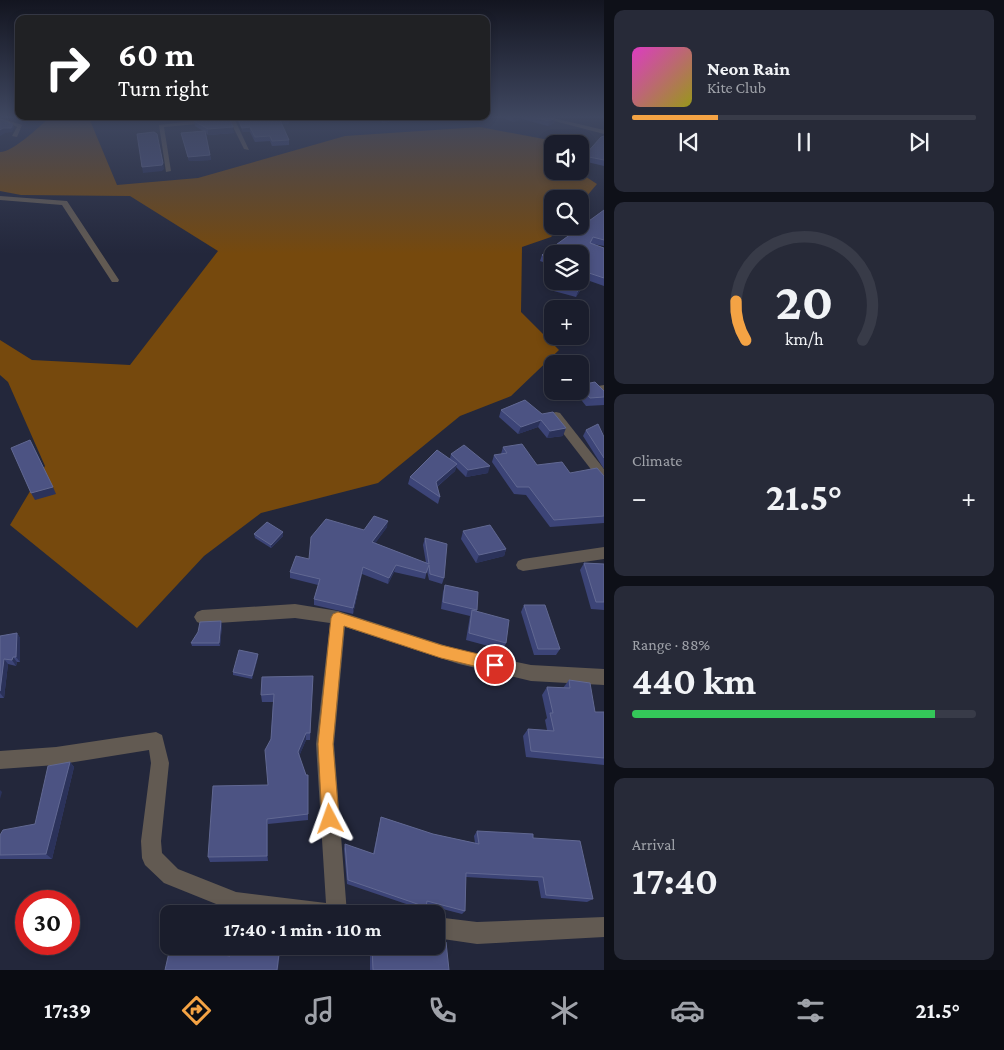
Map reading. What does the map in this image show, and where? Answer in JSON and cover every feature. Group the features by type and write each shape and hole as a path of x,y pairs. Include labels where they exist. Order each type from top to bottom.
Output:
{"street":[{"path":"167,163 168,171"},
{"path":"0,198 64,203 115,280"},
{"path":"555,414 604,478"},
{"path":"523,565 604,553"},
{"path":"202,617 295,611 338,618 459,656 531,673 604,676"},
{"path":"336,905 326,744 338,618"},
{"path":"0,760 25,760 156,741 160,764 151,841 152,858 171,876 236,902 260,905"},
{"path":"445,928 477,932 604,927"}],"shaded area":[{"path":"0,163 108,163 117,185 198,178 250,163 544,163 544,180 589,179 597,184 589,193 589,190 544,190 544,235 553,235 522,247 521,312 544,335 544,345 554,345 559,350 554,355 544,355 544,364 511,396 460,416 378,483 261,513 204,556 137,628 10,525 45,466 8,382 0,375 0,340 32,360 130,365 218,251 130,196 21,195 0,191"}],"building":[{"path":"141,163 163,163 162,165 142,167"},
{"path":"604,210 604,240 593,237 590,243 604,248 604,278 589,273 589,245 556,245 570,235 589,235 589,221"},
{"path":"595,382 604,391 604,397 590,398 589,383"},
{"path":"525,400 542,414 553,412 566,428 550,431 541,420 521,427 501,410"},
{"path":"598,424 604,437 604,458 586,430"},
{"path":"30,440 53,487 31,493 11,448"},
{"path":"522,444 537,465 562,462 570,473 597,468 604,476 604,516 554,520 529,487 517,487 494,455 507,453 503,447"},
{"path":"464,445 490,466 468,470 451,454"},
{"path":"437,450 457,464 436,482 440,497 410,477"},
{"path":"374,516 388,521 372,542 429,564 425,538 447,544 444,578 430,574 429,565 426,573 396,565 389,578 363,567 353,608 314,599 320,579 290,572 296,556 309,559 311,537 326,519 364,530"},
{"path":"267,522 283,532 271,545 254,534"},
{"path":"490,525 506,549 479,555 463,531"},
{"path":"584,563 604,564 604,602 596,602"},
{"path":"445,585 478,592 477,610 443,602"},
{"path":"524,605 545,605 560,649 538,649"},
{"path":"472,610 509,620 506,643 469,633"},
{"path":"221,621 219,643 191,643 198,632 200,622"},
{"path":"17,633 16,657 13,657 12,660 4,659 0,691 0,636"},
{"path":"239,650 258,654 252,676 233,672"},
{"path":"313,676 310,733 306,733 298,752 306,775 308,775 308,814 267,819 267,856 208,857 213,786 268,785 265,750 271,739 274,694 261,695 262,677"},
{"path":"569,680 590,683 595,712 604,712 604,758 531,751 528,729 554,731 550,713 553,713 547,687 570,688"},
{"path":"70,762 46,854 0,855 0,835 3,830 35,824 48,766"},
{"path":"381,817 433,834 479,844 477,831 533,834 533,838 580,841 593,899 546,895 543,877 466,873 465,911 427,901 426,905 420,905 348,880 345,844 374,854"},
{"path":"446,942 449,970 373,970 372,955 445,955"},
{"path":"168,955 279,955 277,970 165,970"}],"route":[{"path":"330,819 326,744 338,618 390,636 495,665"}]}
